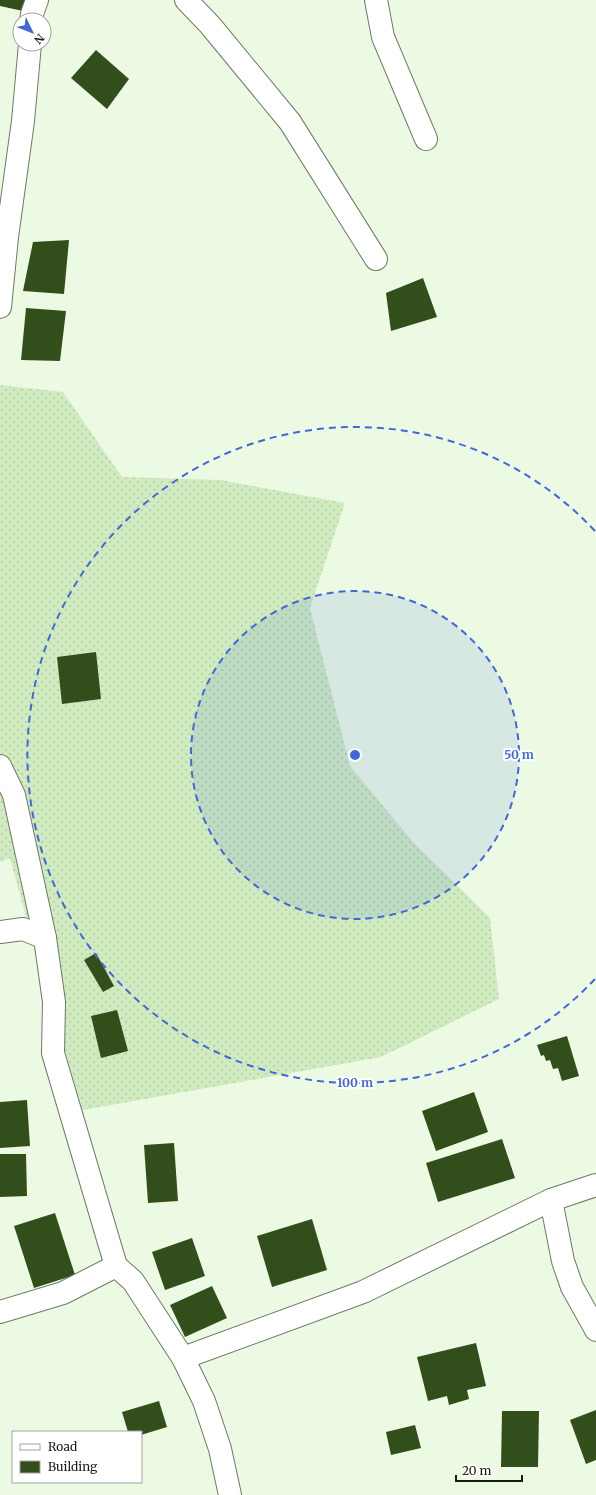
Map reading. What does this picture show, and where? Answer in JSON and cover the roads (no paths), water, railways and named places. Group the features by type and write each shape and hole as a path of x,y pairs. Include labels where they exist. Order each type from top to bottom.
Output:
{"street":[{"path":"33,12 37,0"},
{"path":"186,0 210,25 290,122 376,259"},
{"path":"376,0 383,37 426,139"},
{"path":"0,307 7,238 23,121 29,52"},
{"path":"0,766 14,794 45,938 54,1002 52,1052 116,1266 133,1281 182,1358 204,1401 220,1449 230,1495"},
{"path":"0,932 23,929 45,938"},
{"path":"182,1358 363,1292 550,1200 596,1185"},
{"path":"550,1200 563,1261 572,1287 596,1330"},
{"path":"0,1312 64,1293 116,1266"}]}
